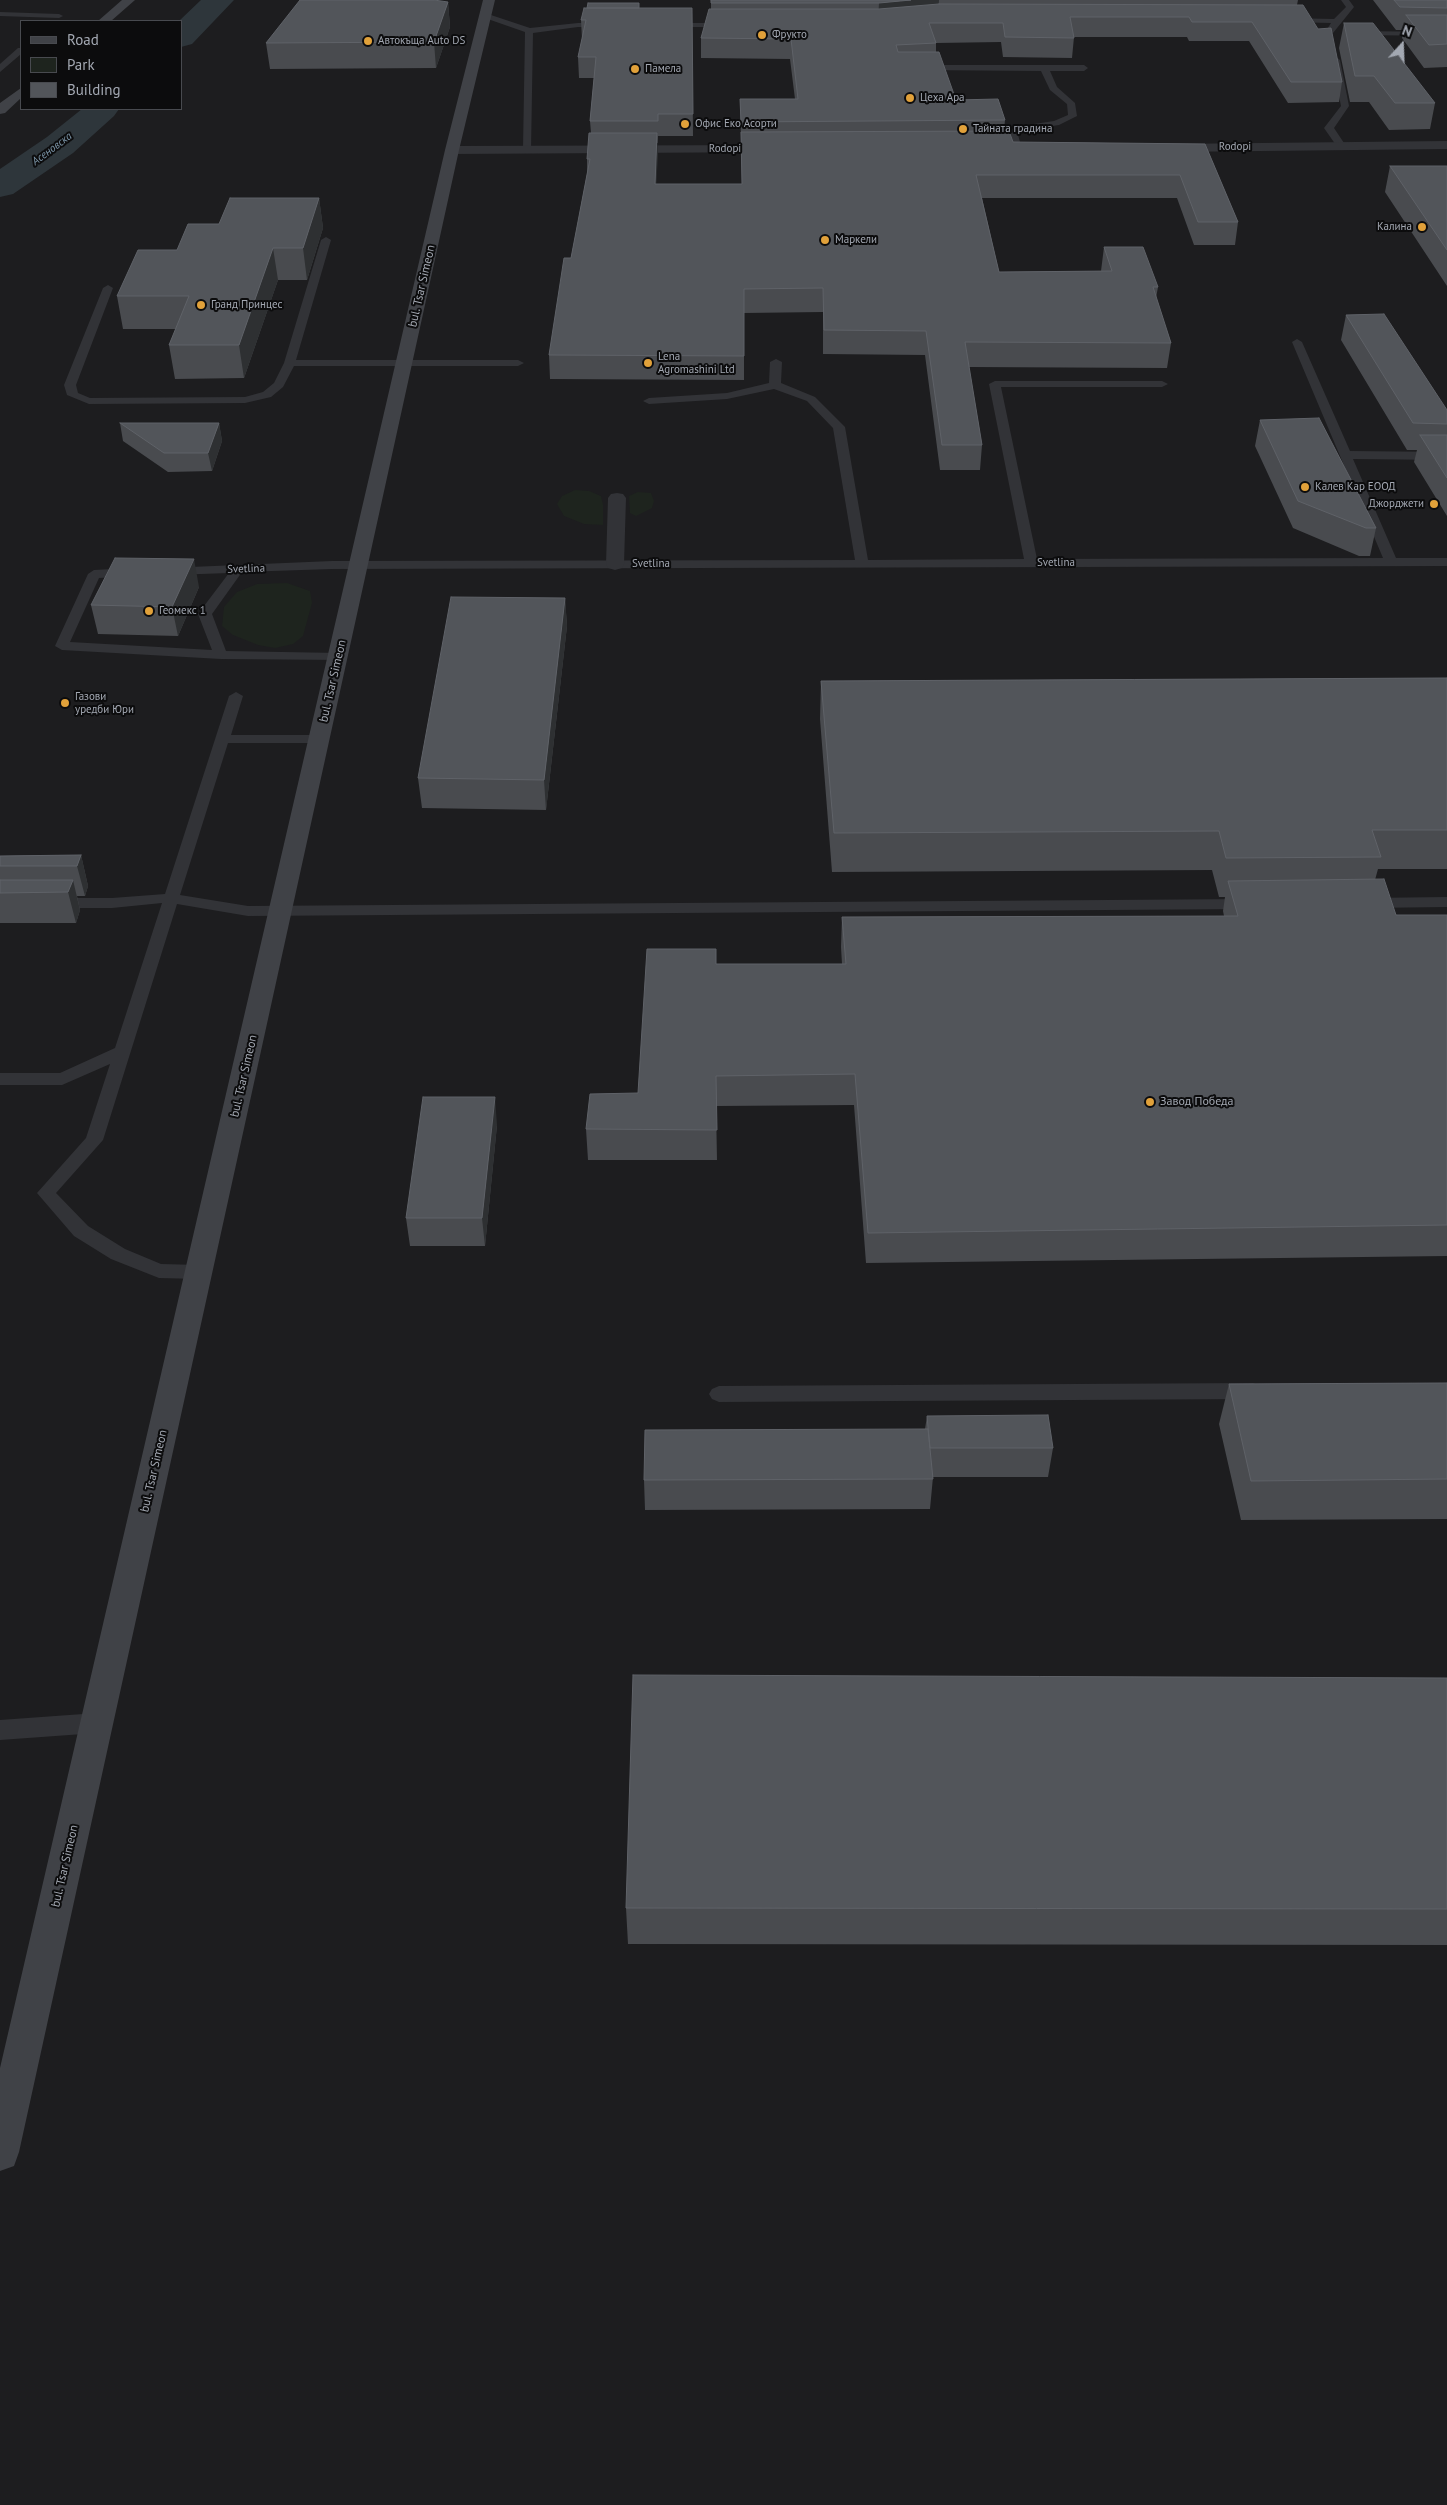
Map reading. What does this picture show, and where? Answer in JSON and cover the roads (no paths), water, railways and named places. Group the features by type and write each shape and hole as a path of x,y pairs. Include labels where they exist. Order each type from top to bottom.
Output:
{"main road":[{"path":"105,20 129,0"},
{"name":"bul. Tsar Simeon","path":"0,2152 452,150 487,8"},
{"path":"0,110 20,93"}],"street":[{"name":"Rodopi","path":"1154,148 1447,145"},
{"name":"Rodopi","path":"452,150 788,149"},
{"path":"615,564 617,498"}],"lane":[{"path":"1341,146 1329,128 1345,106 1331,41 1336,20 1350,7 1345,0"},
{"path":"487,8 529,31 578,25 616,25"},
{"path":"0,14 59,15"},
{"path":"1276,20 1336,20"},
{"path":"655,25 742,25"},
{"path":"528,149 529,31"},
{"path":"1331,41 1339,33"},
{"path":"1349,33 1447,34"},
{"path":"0,69 20,51"},
{"path":"910,68 1084,68"},
{"path":"1017,149 1013,135 1017,129 1056,123 1074,116 1071,103 1053,88 1045,69"},
{"path":"108,288 70,385 73,395 89,400 245,400 267,395 279,385 290,363 326,240"},
{"path":"1297,342 1391,562"},
{"path":"290,363 518,362"},
{"path":"775,386 776,362"},
{"path":"1031,563 995,384 1162,384"},
{"path":"649,402 727,396 775,386 811,399 839,427 862,563"},
{"path":"1345,455 1447,456"},
{"name":"Svetlina","path":"162,572 360,564 1447,562"},
{"path":"221,655 204,614 238,569"},
{"path":"142,572 94,574 62,646 221,655 339,657"},
{"path":"199,1272 159,1271 118,1254 81,1231 46,1193 94,1140 236,696"},
{"path":"222,739 320,739"},
{"path":"37,903 112,903 171,898 248,911 1268,904"},
{"path":"1357,903 1447,902"},
{"path":"0,1079 62,1079 123,1051"},
{"path":"719,1394 1268,1390"},
{"path":"0,1730 97,1723"}],"waterway":[{"name":"Асеновска","path":"182,36 219,0"},
{"name":"Асеновска","path":"0,186 60,145 101,110"}],"place":[{"name":"Фрукто","path":"762,35"},
{"name":"Автокъща Auto DS","path":"368,41"},
{"name":"Памела","path":"635,69"},
{"name":"Цеха Ара","path":"910,98"},
{"name":"Офис Еко Асорти","path":"685,124"},
{"name":"Тайната градина","path":"963,129"},
{"name":"Калина","path":"1422,227"},
{"name":"Маркели","path":"825,240"},
{"name":"Гранд Принцес","path":"201,305"},
{"name":"Lena Agromashini Ltd","path":"648,363"},
{"name":"Калев Кар ЕООД","path":"1305,487"},
{"name":"Джорджети","path":"1434,504"},
{"name":"Геомекс 1","path":"149,611"},
{"name":"Газови уредби Юри","path":"65,703"},
{"name":"Завод Победа","path":"1150,1102"}]}
